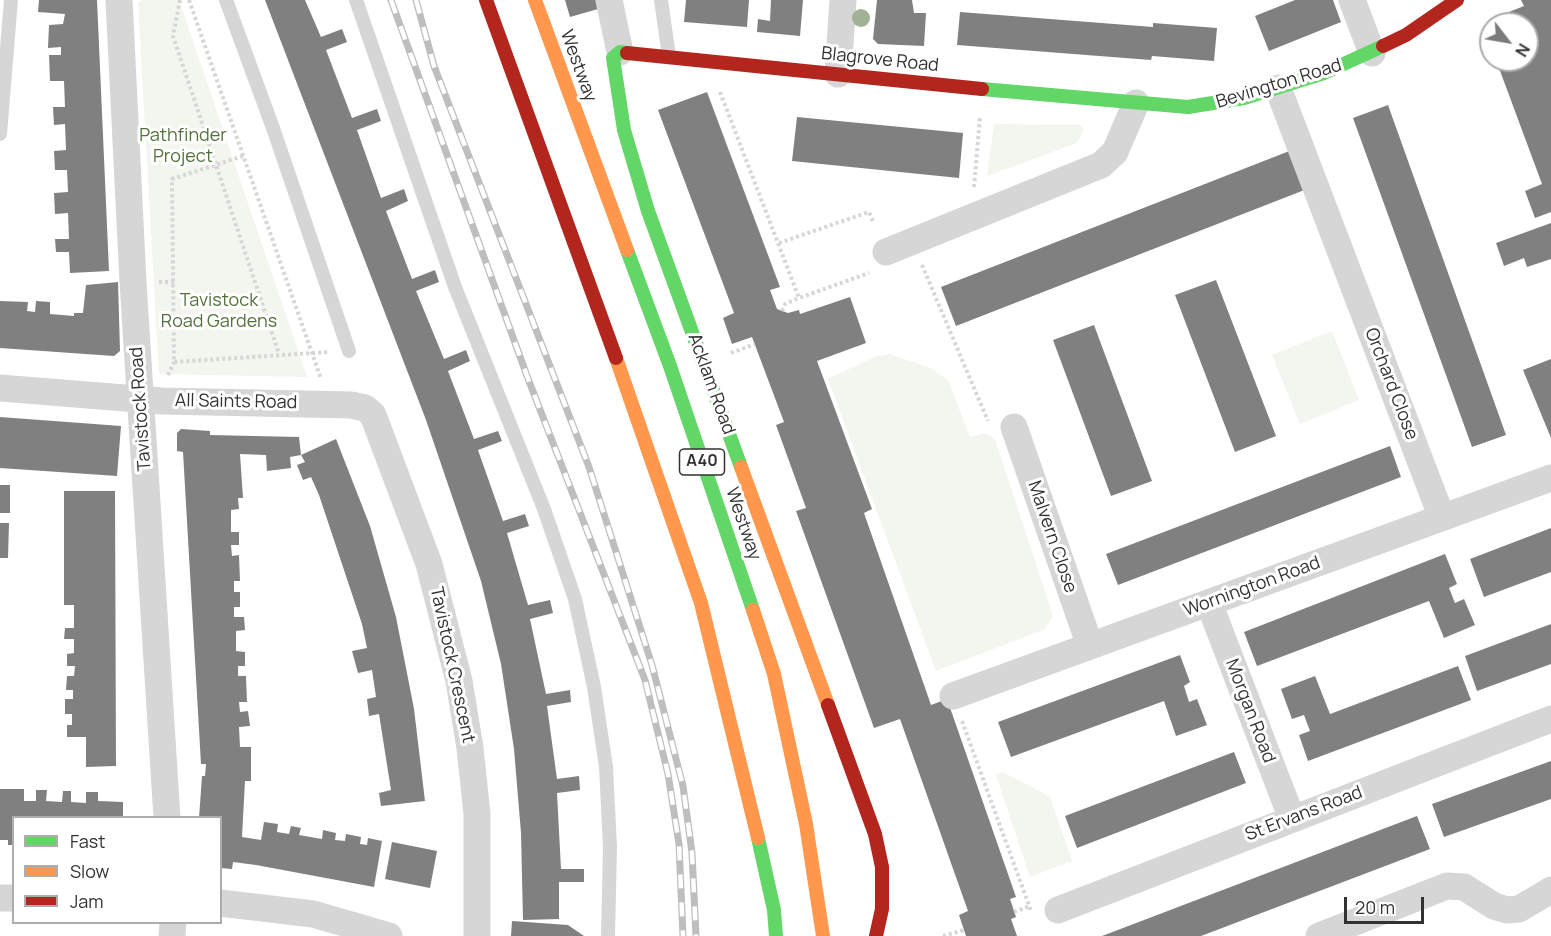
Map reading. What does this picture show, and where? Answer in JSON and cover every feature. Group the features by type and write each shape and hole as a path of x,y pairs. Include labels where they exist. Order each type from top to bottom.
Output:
{"main road":[{"name":"A40","path":"486,0 621,372 701,603 737,743 774,910 776,936"},
{"name":"Westway","path":"535,0 670,366 774,674 806,824 823,936"},
{"name":"Bevington Road","path":"1136,103 1188,107 1213,105 1324,74 1372,53 1437,16 1457,0"},
{"name":"Blagrove Road","path":"620,52 1136,103"},
{"name":"Acklam Road","path":"620,52 613,58 624,130 648,211 875,834 882,867 882,909 876,936"}],"street":[{"name":"Tavistock Road","path":"119,0 167,816"},
{"name":"Acklam Road","path":"609,0 620,52"},
{"path":"838,74 843,0"},
{"path":"1352,0 1372,53"},
{"name":"Orchard Close","path":"1278,88 1442,518"},
{"path":"878,262 913,242 1101,165 1115,152 1136,103"},
{"name":"All Saints Road","path":"0,388 141,400 330,404 364,408"},
{"name":"Tavistock Crescent","path":"364,408 377,423 429,564 459,681 470,748 477,814 477,936"},
{"name":"Malvern Close","path":"1014,427 1090,646"},
{"name":"Wornington Road","path":"952,696 1551,478"},
{"name":"Morgan Road","path":"1209,603 1292,819"},
{"name":"St Ervans Road","path":"1058,910 1551,719"},
{"path":"1319,936 1447,886 1464,887 1494,906 1507,909 1519,909 1551,890"},
{"path":"222,903 313,914 390,936"}],"lane":[{"path":"0,134 12,0"},
{"path":"226,0 273,128 349,351"},
{"path":"356,0 455,287 544,509 575,599 594,687 606,767 610,847 608,936"},
{"path":"661,0 669,56"}],"path":[{"path":"180,0 173,36 279,354"},
{"path":"189,0 330,404"},
{"path":"708,60 798,298"},
{"path":"971,218 982,89"},
{"path":"168,374 174,362 172,179 243,156"},
{"path":"779,243 869,212 873,222"},
{"path":"913,242 993,435 1014,427"},
{"path":"782,311 785,304 878,262"},
{"path":"155,282 174,282"},
{"path":"174,362 349,351"},
{"path":"952,696 1028,907 1014,912"},
{"path":"943,936 964,930"}],"green space":[{"name":"Tavistock Road Gardens","path":"141,0 179,0 307,377 159,374 138,3"},
{"path":"994,124 1080,125 1084,129 1077,143 987,176"},
{"path":"1332,331 1359,400 1300,424 1272,355"},
{"path":"890,354 930,368 948,380 970,437 985,433 995,439 1053,616 1045,629 936,671 828,379 874,357"},
{"path":"1003,772 1050,797 1072,861 1030,877 996,775"}],"building":[{"path":"39,0 97,0 109,271 70,273 69,252 56,252 55,239 69,239 68,213 55,214 54,193 68,192 67,170 55,170 54,151 66,150 65,124 54,125 53,107 65,107 64,81 50,81 49,55 61,55 61,47 48,48 49,25 63,24 65,14 38,12"},
{"path":"265,0 305,0 321,37 342,29 347,42 326,50 352,118 377,109 381,121 357,130 381,198 404,189 408,201 386,211 412,279 435,270 439,282 416,291 444,359 466,350 470,361 448,371 474,439 498,431 502,441 478,450 503,521 525,514 529,526 507,533 528,605 550,600 553,613 530,619 546,694 570,690 571,702 547,706 557,779 579,776 580,790 557,793 561,869 584,869 584,882 559,882 559,919 523,920 521,833 514,749 501,664 481,581 426,420"},
{"path":"565,0 597,0 598,9 570,17"},
{"path":"686,0 749,0 747,27 684,22"},
{"path":"771,0 803,0 800,36 757,32 758,19 770,21"},
{"path":"877,0 912,0 914,13 926,13 924,46 878,44 873,39"},
{"path":"1295,0 1333,0 1341,22 1269,51 1255,16"},
{"path":"1521,0 1551,0 1551,212 1535,218 1525,191 1542,184 1500,72 1539,72 1539,12 1509,12 1524,6"},
{"path":"960,12 1153,27 1153,23 1217,28 1214,61 1152,56 1151,60 957,45"},
{"path":"707,92 780,287 770,290 777,309 788,313 799,310 800,314 850,297 866,343 817,361 872,509 864,513 931,705 947,699 1016,897 1010,899 1016,917 1011,919 1017,936 966,936 959,915 968,911 900,719 874,728 796,511 806,508 776,425 784,422 752,337 732,344 723,318 734,313 658,110"},
{"path":"1388,105 1506,435 1472,447 1353,118"},
{"path":"797,117 963,133 959,178 792,161"},
{"path":"1292,150 1307,189 956,326 941,287"},
{"path":"1551,223 1551,259 1527,267 1524,258 1504,266 1496,243"},
{"path":"1216,280 1276,436 1235,452 1175,295"},
{"path":"118,282 120,351 114,356 0,348 0,301 28,302 27,311 35,312 36,301 50,302 50,314 74,316 74,313 83,313 86,285"},
{"path":"1094,325 1152,481 1111,496 1053,340"},
{"path":"1551,359 1551,438 1523,370"},
{"path":"0,417 121,426 117,476 0,468"},
{"path":"181,429 210,431 210,435 299,437 301,455 290,457 291,468 267,471 266,455 240,454 243,498 238,498 239,509 231,510 231,532 239,532 239,545 231,545 232,556 239,555 240,581 234,581 234,592 240,592 240,607 234,607 234,617 244,617 245,630 236,631 236,651 245,652 245,666 238,666 238,676 246,676 247,702 239,702 240,712 248,711 250,726 239,727 240,747 251,747 251,781 245,781 242,837 261,840 264,822 278,824 277,832 289,834 291,826 301,828 299,835 322,839 323,830 336,833 335,840 345,841 346,834 361,837 360,844 367,845 368,838 382,841 374,887 233,862 232,869 222,868 222,816 199,816 202,776 205,776 206,764 201,764 183,452 177,451 177,433"},
{"path":"336,439 370,526 396,617 414,709 425,801 381,806 379,793 391,790 379,714 369,716 367,699 376,697 372,670 358,673 352,651 367,648 362,624 319,495 311,477 303,480 297,465 305,462 301,455"},
{"path":"1390,446 1401,477 1118,585 1106,554"},
{"path":"0,485 10,485 10,513 0,513"},
{"path":"64,491 115,491 116,766 86,767 86,737 67,737 67,725 72,725 72,714 65,714 65,699 73,699 73,690 66,690 67,676 74,676 75,666 67,666 67,654 74,653 74,639 64,639 65,628 74,628 74,605 64,605"},
{"path":"0,523 9,523 8,558 0,558"},
{"path":"1551,528 1551,572 1484,597 1470,559"},
{"path":"1445,554 1457,584 1449,588 1455,603 1464,599 1475,625 1444,638 1429,601 1257,666 1244,632"},
{"path":"1551,624 1551,664 1477,691 1465,656"},
{"path":"1180,655 1190,682 1184,686 1189,702 1197,699 1207,725 1176,736 1164,701 1011,757 998,722"},
{"path":"1458,666 1471,700 1308,761 1299,735 1310,731 1304,715 1292,719 1281,689 1315,676 1330,714"},
{"path":"1234,752 1246,783 1077,848 1065,816"},
{"path":"1551,761 1551,799 1444,837 1432,804"},
{"path":"0,789 24,789 24,801 36,801 36,790 47,790 46,801 62,802 63,791 71,791 71,802 86,803 86,792 98,792 98,801 123,802 123,816 12,816 12,845 8,845 8,840 0,840"},
{"path":"1417,816 1430,849 1201,936 1102,936"},
{"path":"392,842 437,851 430,888 385,879"},
{"path":"512,921 568,925 584,936 511,936"}],"railway":[{"path":"391,0 527,376 645,680 668,774 679,844 683,936"},
{"path":"416,0 434,66 589,467 652,665 683,786 692,853 696,936"}],"traffic: fast":[{"path":"982,89 1188,107 1244,98 1324,73 1383,46"},
{"path":"627,53 620,52 613,58 624,130 648,211 741,467"},
{"path":"627,250 670,366 753,610"},
{"path":"758,838 774,910 776,936"}],"traffic: slow":[{"path":"535,0 627,250"},
{"path":"616,358 701,603 758,838"},
{"path":"741,467 828,705"},
{"path":"753,610 774,674 806,824 823,936"}],"traffic: jam":[{"path":"486,0 616,358"},
{"path":"1383,46 1406,35 1457,0"},
{"path":"627,53 982,89"},
{"path":"828,705 875,834 882,867 882,909 876,936"}],"park label":[{"name":"Pathfinder Project","path":"183,146"}]}
